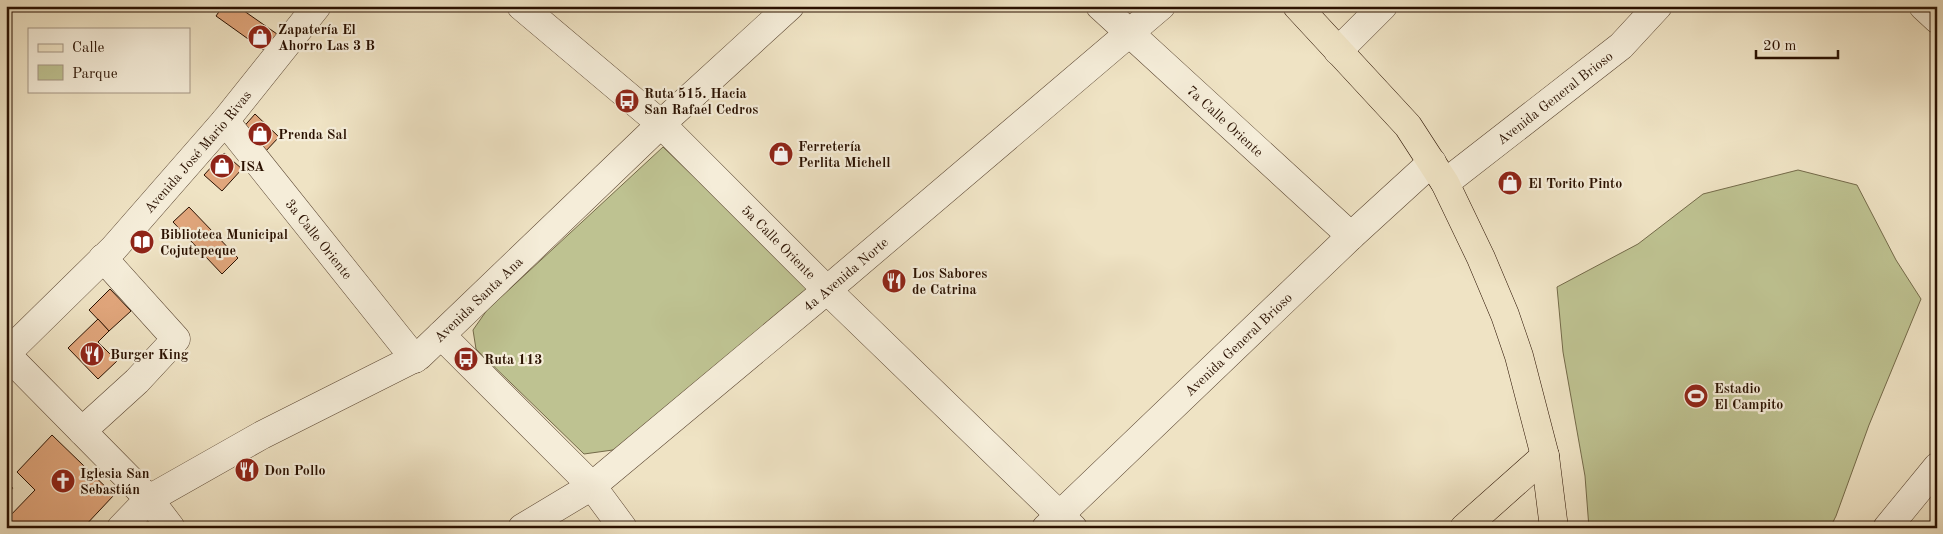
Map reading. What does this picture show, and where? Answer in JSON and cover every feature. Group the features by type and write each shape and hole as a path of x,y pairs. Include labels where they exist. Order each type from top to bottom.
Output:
{"main road":[{"path":"1297,6 1408,126 1439,173 1481,258 1505,315 1519,356 1545,456 1554,528"},
{"path":"1464,528 1545,456"}],"street":[{"name":"Avenida José Mario Rivas","path":"6,354 114,248 225,121 318,6"},
{"name":"5a Calle Oriente","path":"521,6 661,124 1060,523"},
{"name":"Avenida Santa Ana","path":"121,528 149,500 262,435 414,358 441,336 661,124 790,6"},
{"name":"7a Calle Oriente","path":"1100,6 1351,236"},
{"name":"4a Avenida Norte","path":"522,528 592,486 1162,6"},
{"path":"1338,51 1383,6"},
{"name":"Avenida General Brioso","path":"1060,523 1351,236 1621,46 1658,6"},
{"path":"1924,6 1937,19"},
{"name":"3a Calle Oriente","path":"225,121 414,358"},
{"path":"82,431 136,381 176,339 103,258"},
{"path":"441,336 592,486 623,528"},
{"path":"6,354 149,500 172,528"},
{"path":"1887,528 1937,468"}],"green space":[{"path":"663,147 812,291 620,449 584,454 476,349 473,330 487,310"},
{"path":"1798,170 1857,185 1896,260 1921,299 1869,425 1830,528 1589,528 1585,476 1563,352 1557,287 1638,244 1703,194"}],"building":[{"path":"223,6 237,6 277,34 265,51 216,16"},
{"name":"Prenda Sal","path":"255,114 279,137 264,153 240,131"},
{"path":"224,153 242,169 222,191 204,175"},
{"path":"189,207 238,258 222,274 173,222"},
{"name":"Burger King","path":"110,289 131,311 109,331 89,310"},
{"name":"Burger King","path":"98,319 109,331 98,342 117,361 98,379 68,348"},
{"name":"Iglesia San Sebastián","path":"52,435 114,495 83,528 6,528 6,520 35,490 17,472"},
{"path":"6,482 13,488 6,496"}],"place":[{"name":"Zapatería El Ahorro Las 3 B","path":"260,37"},
{"name":"Ruta 515. Hacia San Rafael Cedros","path":"627,101"},
{"name":"Prenda Sal","path":"260,134"},
{"name":"Ferretería Perlita Michell","path":"781,154"},
{"name":"ISA","path":"222,166"},
{"name":"El Torito Pinto","path":"1510,183"},
{"name":"Biblioteca Municipal Cojutepeque","path":"142,242"},
{"name":"Los Sabores de Catrina","path":"894,281"},
{"name":"Burger King","path":"92,354"},
{"name":"Ruta 113","path":"466,359"},
{"name":"Estadio El Campito","path":"1696,396"},
{"name":"Don Pollo","path":"247,470"},
{"name":"Iglesia San Sebastián","path":"63,481"}]}
